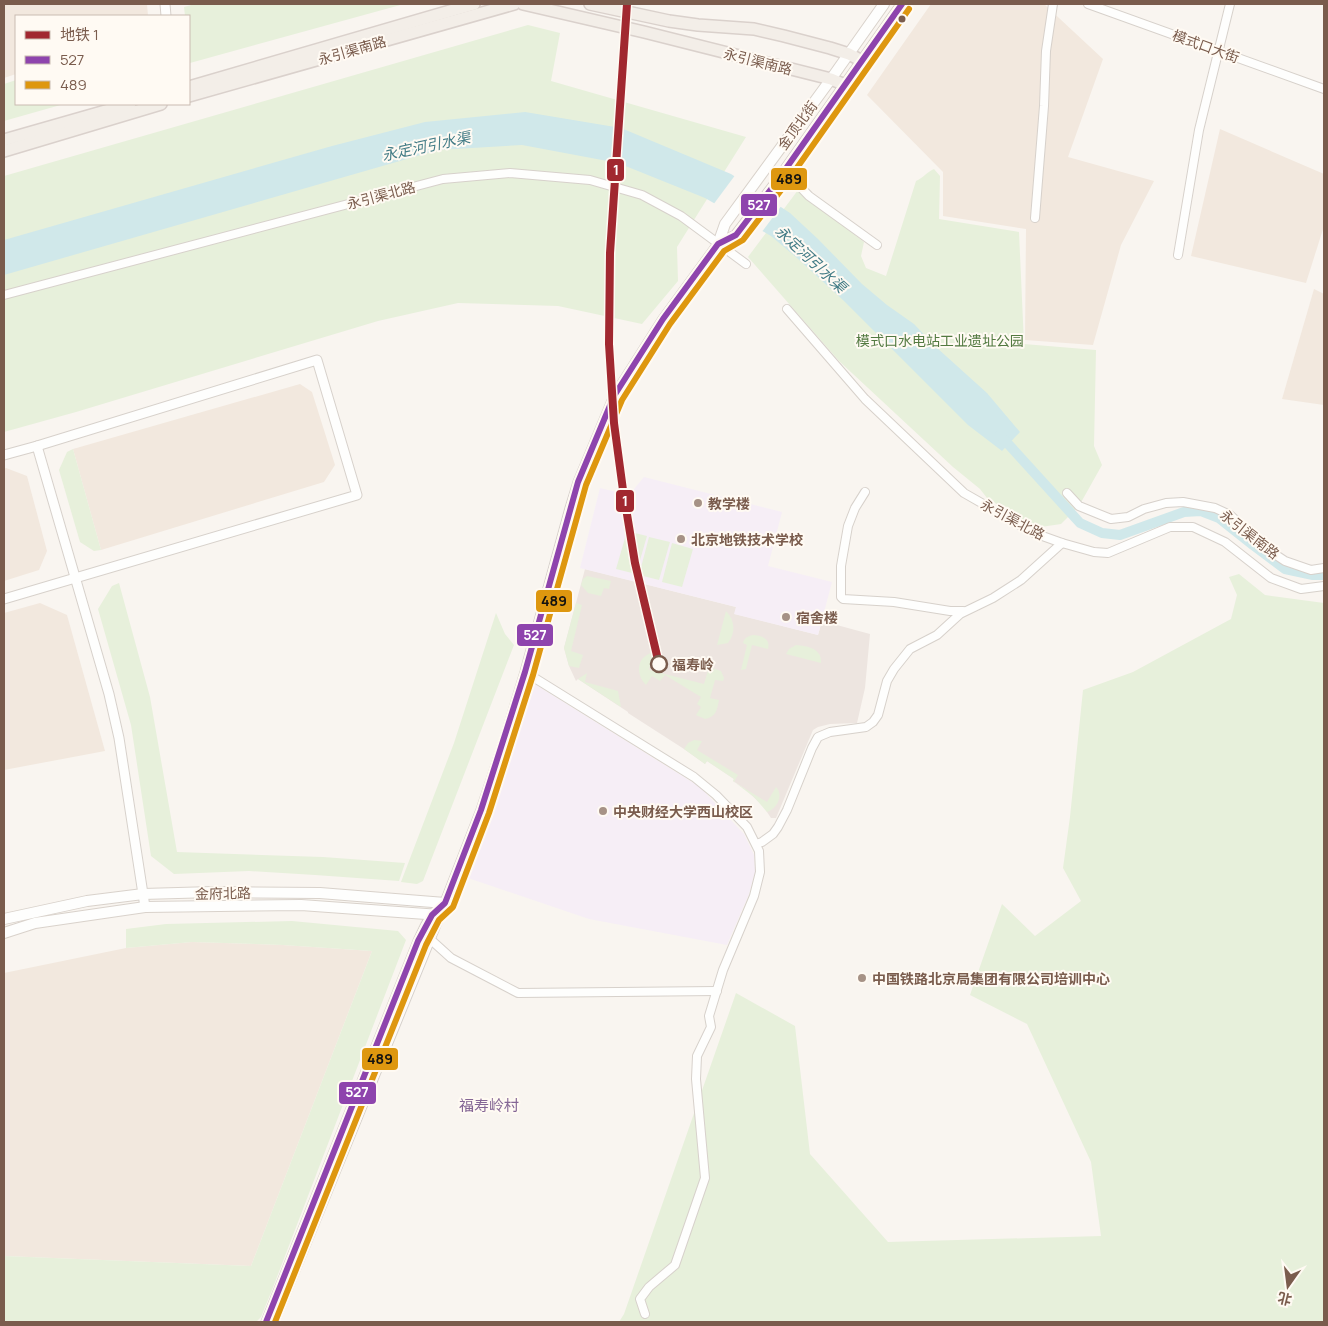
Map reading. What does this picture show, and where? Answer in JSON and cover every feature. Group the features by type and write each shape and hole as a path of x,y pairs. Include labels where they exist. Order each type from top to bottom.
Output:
{"main road":[{"name":"永引渠南路","path":"190,87 474,4"},
{"name":"永引渠南路","path":"190,96 514,4"},
{"name":"永引渠南路","path":"523,4 831,79 845,85"},
{"name":"永引渠南路","path":"590,4 669,21 754,29 849,54 862,61"},
{"name":"金顶北街","path":"718,244 725,224 884,4"},
{"name":"金顶北街","path":"718,244 736,235 902,4"},
{"path":"4,140 126,105"},
{"path":"4,151 158,105"},
{"name":"金府北路","path":"4,919 87,901 143,894 213,892 320,893 445,903"},
{"name":"金府北路","path":"4,933 35,923 145,907 301,905 436,915"}],"street":[{"path":"1035,218 1044,106 1046,51 1053,4"},
{"name":"模式口大街","path":"1088,4 1324,89"},
{"path":"1111,12 1114,4"},
{"path":"1178,255 1200,130 1230,4"},
{"path":"784,170 809,196 877,246"},
{"name":"永引渠北路","path":"4,295 443,179 510,173 590,180 642,195 681,216 746,264"},
{"path":"266,1322 418,941 445,903 493,774 525,672 578,482 614,396 653,335 718,244"},
{"name":"永引渠北路","path":"787,309 865,400 964,493 1034,533 1062,543 1108,554 1170,527 1193,527 1225,542 1271,578 1301,589 1324,586"},
{"path":"4,455 317,360 357,495 4,599"},
{"path":"37,446 109,694 118,738 145,907"},
{"path":"865,492 855,508 848,526 841,566 841,598 894,602 950,611 968,610"},
{"name":"永引渠南路","path":"1067,493 1079,506 1111,519 1128,517 1144,509 1166,503 1183,502 1215,508 1230,515 1270,551 1285,561 1311,570 1324,568"},
{"path":"756,844 762,842 778,827 818,737 830,732 866,727 873,722 878,715 887,681 902,657 910,649 937,635 960,614 993,598 1021,580 1062,543"},
{"path":"525,672 694,777 716,795 747,827 759,851 760,872 754,896 724,970 709,1016 711,1026 697,1056 696,1079 705,1178 675,1264 640,1299 646,1314"},
{"path":"274,1322 430,939 436,915"},
{"path":"430,939 451,958 518,993 717,991"}],"shaded area":[{"path":"4,4 147,4 148,15 15,15 15,74 4,78"},
{"path":"931,4 1044,4 1103,59 1068,157 1154,181 1121,245 1093,345 1025,340 1026,229 943,216 943,172 867,95"},
{"path":"1220,129 1324,174 1324,226 1306,283 1191,256"},
{"path":"1314,289 1324,294 1324,405 1282,399"},
{"path":"300,384 312,392 335,465 324,482 101,550 73,449"},
{"path":"6,468 27,476 47,551 39,570 4,581 4,469"},
{"name":"北京地铁技术学校","path":"644,477 782,512 768,566 832,582 818,635 734,614 736,607 580,568 600,488 629,495"},
{"path":"585,569 736,607 735,614 818,635 822,621 870,634 865,688 857,723 830,724 813,730 776,818 771,818 763,806 745,789 733,781 734,779 707,761 705,764 578,679 576,681 564,648"},
{"path":"40,603 67,615 105,751 4,770 4,613"},
{"name":"中央财经大学西山校区","path":"528,680 700,787 744,834 754,855 755,872 749,894 727,945 589,919 462,876"},
{"path":"192,942 283,945 372,951 251,1266 4,1256 4,973 126,948"}],"green space":[{"path":"195,4 404,4 190,63 190,15 185,15 184,7"},
{"path":"528,25 560,33 551,81 746,137 677,247 678,281 642,324 558,306 458,303 378,321 4,432 4,176"},
{"path":"15,80 15,105 60,105 4,121 4,84"},
{"name":"模式口水电站工业遗址公园","path":"934,169 940,176 939,219 1019,232 1024,344 1096,350 1094,446 1102,465 1079,506 1061,524 1041,527 1021,519 987,498 980,489 953,467 839,361 748,257 798,190 864,242 861,256 866,268 886,276 916,181"},
{"path":"73,449 101,550 94,551 80,542 59,470 67,452"},
{"path":"627,531 647,536 636,574 616,569"},
{"path":"649,537 670,542 659,580 639,575"},
{"path":"672,543 693,549 682,587 662,582"},
{"path":"1239,574 1265,595 1324,603 1324,1322 619,1322 624,1314 736,993 795,1026 810,1154 888,1242 1101,1236 1091,1162 1027,1024 970,995 1002,904 1035,936 1081,901 1063,868 1083,690 1133,672 1231,619 1237,595 1229,577"},
{"path":"587,576 611,581 609,589 604,588 601,596 588,593 581,585 583,579"},
{"path":"119,583 150,697 177,852 323,857 405,863 399,881 249,871 174,874 151,856 131,725 98,609 112,586"},
{"path":"576,603 582,605 571,651 583,655 579,668 569,666 564,648"},
{"path":"726,611 733,622 731,639 728,643 717,645"},
{"path":"496,613 505,634 514,645 423,881 417,884 401,882 454,743"},
{"path":"753,635 765,638 769,646 768,649 752,645 746,669 741,670 747,645 743,643 746,638"},
{"path":"796,645 809,647 816,651 821,658 821,663 786,654 789,649"},
{"path":"653,653 649,670 704,684 709,667 721,671 724,678 723,681 715,680 710,698 719,700 714,715 705,719 696,715 701,707 697,704 701,697 665,675 660,681 652,676 646,685 640,676 639,667 642,659"},
{"path":"587,673 585,682 618,691 621,707 578,679"},
{"path":"694,740 702,741 697,750 738,775 734,782 734,779 707,761 705,764 684,749 688,743"},
{"path":"736,783 767,802 776,787 779,794 778,801 774,808 767,812 754,797"},
{"path":"292,921 398,931 406,940 261,1317 256,1322 4,1322 4,1256 251,1266 372,951 283,945 192,942 126,948 126,929 166,924"}],"water":[{"path":"525,112 621,128 731,174 790,213 862,284 914,324 936,347 987,393 1020,432 1002,451 968,425 844,301 771,236 705,198 618,163 522,145 438,150 4,275 4,240 332,146 425,122"}],"pier":[{"path":"736,174 782,205 761,233 713,205"}],"waterway":[{"name":"永定河引水渠","path":"1000,435 1080,523 1102,533 1120,535 1184,512 1201,511 1219,518 1285,569 1313,575 1324,575"}],"metro line":[{"name":"1","path":"627,4 610,253 609,344 614,423 623,490 635,563 659,664"}],"transit line":[{"name":"527","path":"266,1322 418,941 432,915 445,903 481,810 525,672 578,482 614,396 663,319 718,244 736,235 775,184 902,4"},
{"name":"489","path":"275,1322 426,945 439,920 453,907 489,813 533,675 586,485 622,400 670,324 724,251 743,240 782,189 909,9"}],"place":[{"name":"教学楼","path":"698,503"},
{"name":"北京地铁技术学校","path":"681,539"},
{"name":"宿舍楼","path":"786,617"},
{"name":"福寿岭","path":"659,664"},
{"name":"中央财经大学西山校区","path":"603,811"},
{"name":"中国铁路北京局集团有限公司培训中心","path":"862,978"}],"district":[{"name":"福寿岭村","path":"489,1105"}]}
